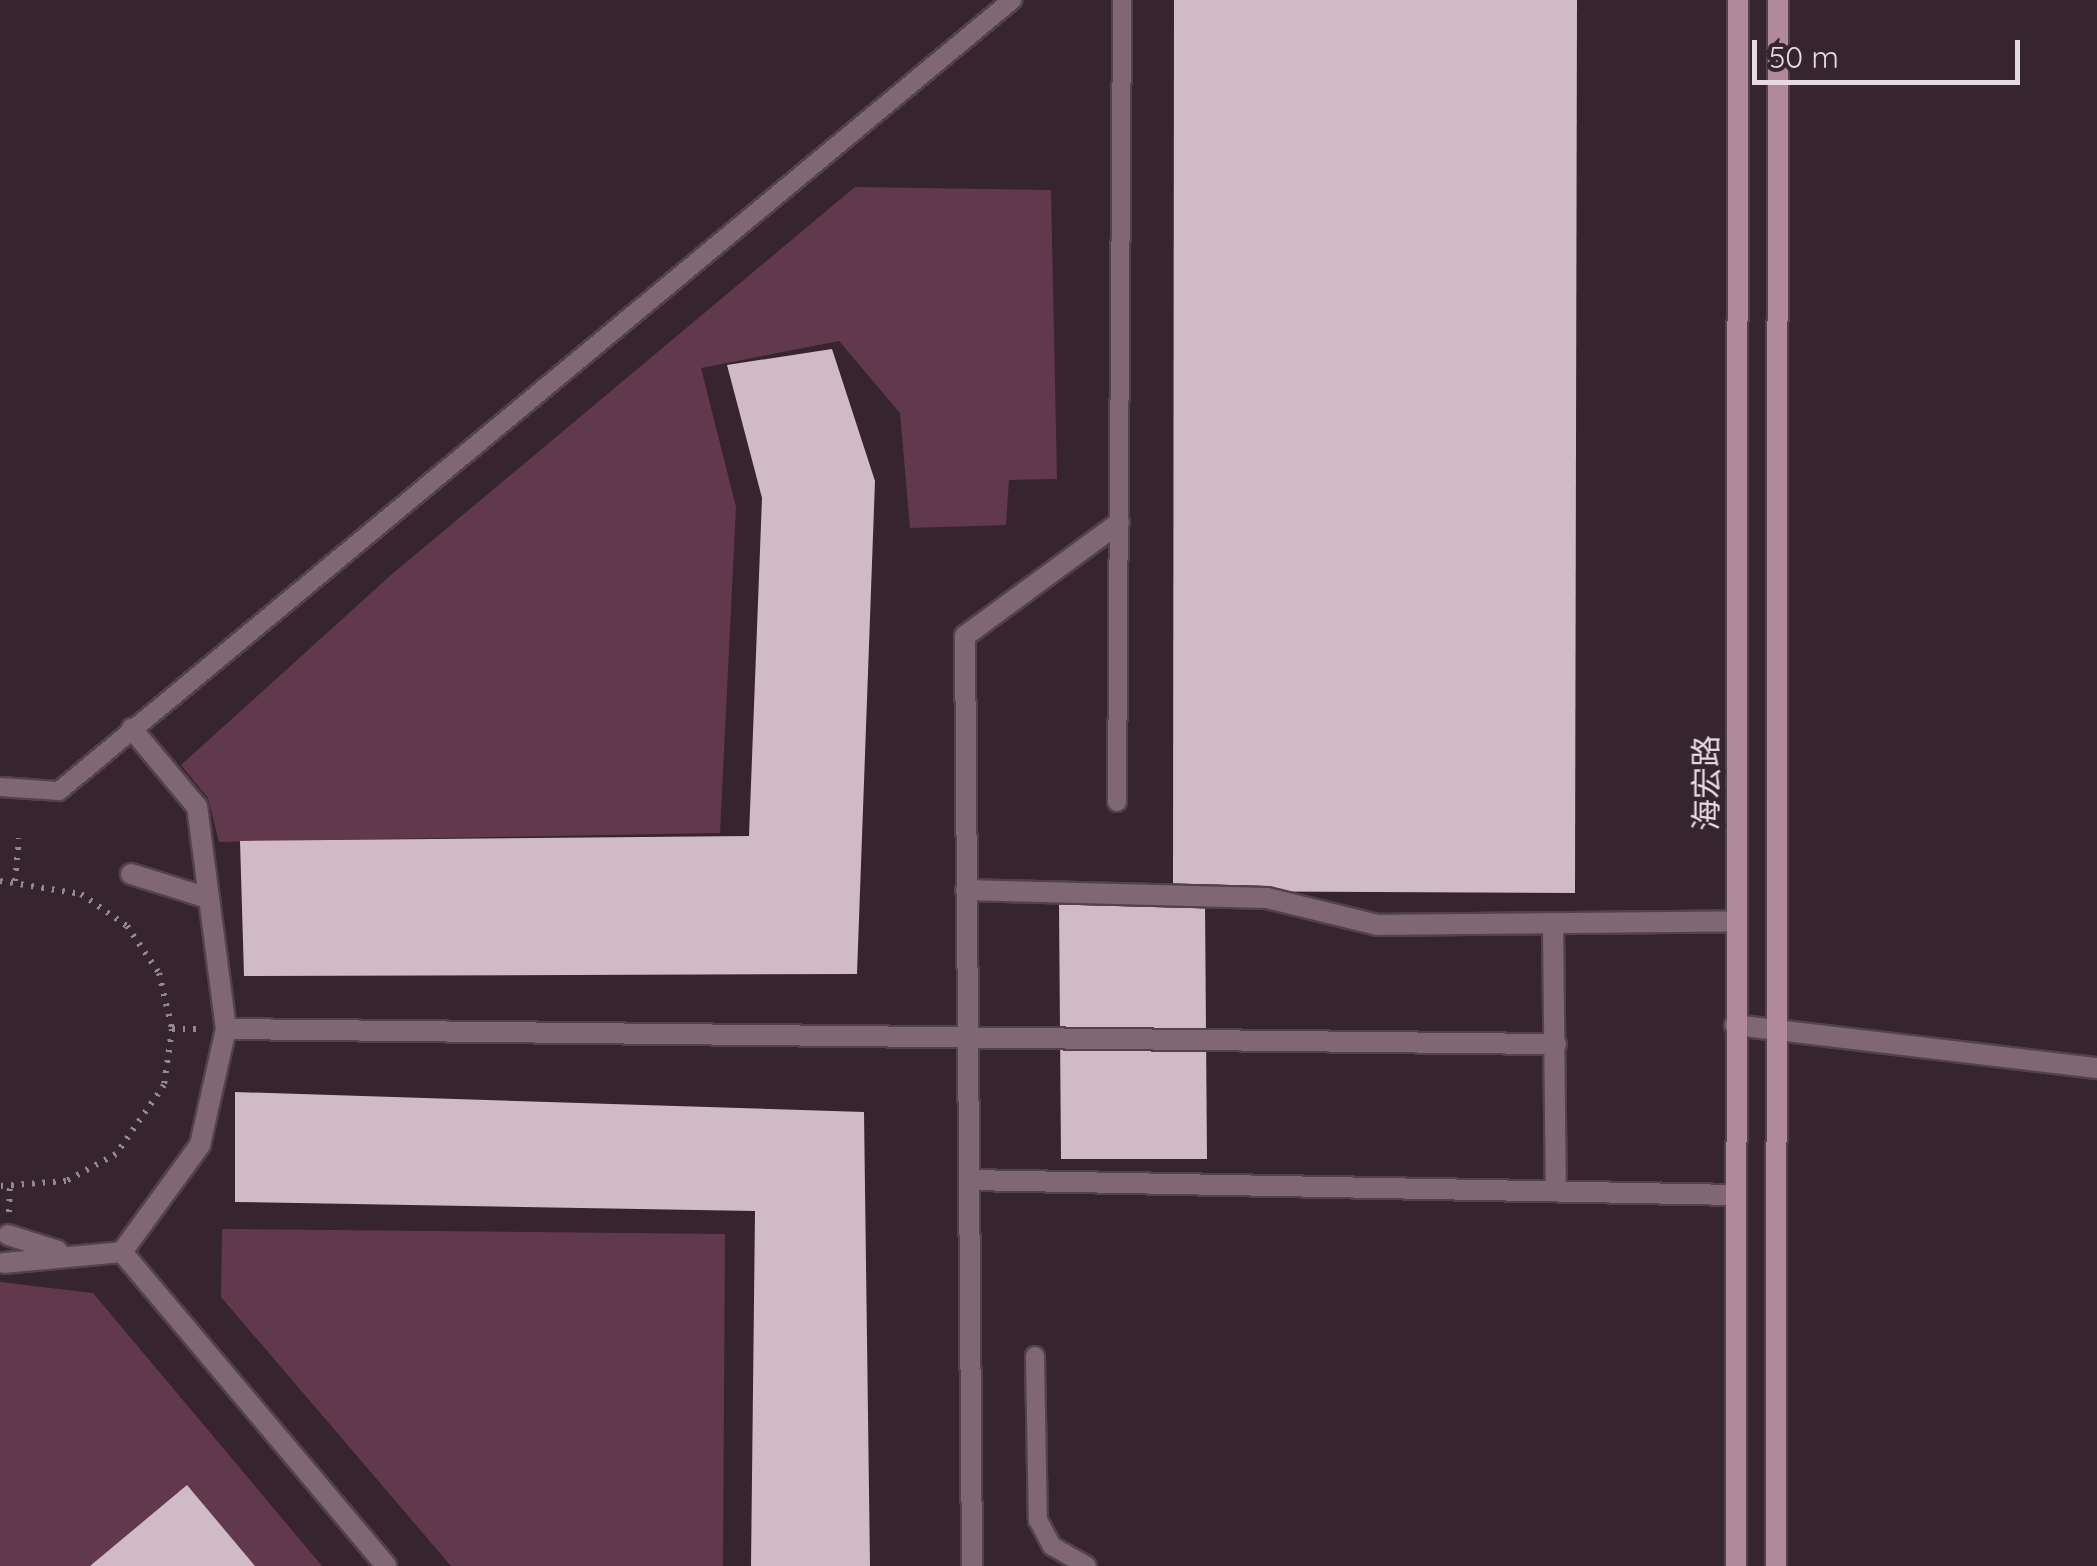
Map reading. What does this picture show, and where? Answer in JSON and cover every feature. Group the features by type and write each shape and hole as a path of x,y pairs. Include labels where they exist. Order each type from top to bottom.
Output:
{"main road":[{"name":"海宏路","path":"1736,1566 1738,0"},
{"path":"1776,1566 1778,0"}],"street":[{"path":"972,1566 964,636 1119,523"},
{"path":"122,1252 200,1144 226,1029 205,897 197,808 132,730"},
{"path":"131,874 205,897"},
{"path":"966,890 1267,898 1378,925 1736,921"},
{"path":"1553,923 1556,1192"},
{"path":"1735,1025 2097,1068"},
{"path":"226,1029 1556,1044"},
{"path":"968,1180 1736,1195"},
{"path":"8,1235 68,1254"},
{"path":"2,1262 122,1252"},
{"path":"122,1252 386,1566"}],"lane":[{"path":"0,787 60,791 1012,0"},
{"path":"1117,802 1122,0"},
{"path":"1035,1356 1038,1520 1052,1546 1087,1566"}],"path":[{"path":"15,880 19,838"},
{"path":"0,881 15,880 81,894 127,926 159,973 172,1028 164,1084 116,1154 66,1180 0,1186"}],"shaded area":[{"path":"855,187 1051,190 1057,479 1009,480 1006,525 910,528 900,413 839,341 701,368 736,507 720,833 219,842 208,798 181,765 391,575"},
{"path":"222,1229 725,1234 723,1566 451,1566 221,1297"},
{"path":"0,1282 93,1293 322,1566 0,1566"}],"building":[{"path":"1174,0 1577,0 1575,893 1173,891"},
{"path":"832,349 875,481 857,974 244,976 240,841 749,836 762,498 727,365"},
{"path":"1059,903 1205,903 1207,1159 1061,1159"},
{"path":"235,1092 864,1112 870,1566 751,1566 755,1211 235,1202"},
{"path":"187,1485 255,1566 90,1566"}]}
